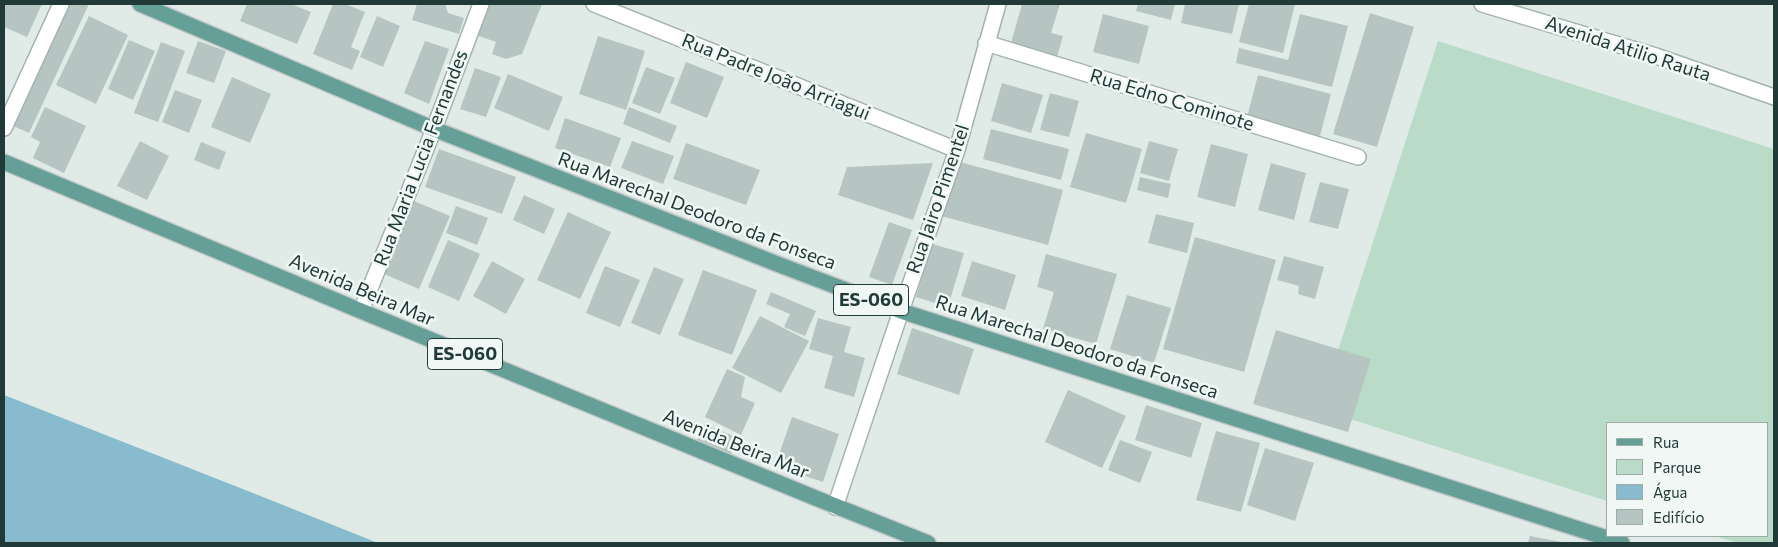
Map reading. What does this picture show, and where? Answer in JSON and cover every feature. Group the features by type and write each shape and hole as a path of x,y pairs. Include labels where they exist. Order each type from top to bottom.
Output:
{"main road":[{"name":"Rua Marechal Deodoro da Fonseca","path":"140,4 434,129 785,268 901,311 1622,543"},
{"name":"Avenida Beira Mar","path":"4,162 835,507 928,543"}],"street":[{"path":"4,128 61,4"},
{"name":"Rua Maria Lucia Fernandes","path":"361,311 434,129 481,4"},
{"name":"Rua Padre João Arriagui","path":"594,4 957,150"},
{"name":"Rua Jairo Pimentel","path":"835,507 957,150 998,4"},
{"name":"Avenida Atilio Rauta","path":"1482,4 1656,56 1774,97"},
{"name":"Rua Edno Cominote","path":"986,43 1358,157"}],"green space":[{"path":"1438,41 1774,149 1774,543 1738,543 1717,537 1768,537 1768,422 1606,422 1606,501 1319,409"}],"water":[{"path":"4,395 258,495 378,543 4,543"}],"building":[{"path":"4,4 42,4 27,37 4,27"},
{"path":"67,4 89,4 29,133 11,125"},
{"path":"247,4 291,4 311,12 297,44 240,21"},
{"path":"333,4 345,4 365,12 351,47 360,51 352,70 313,54"},
{"path":"417,4 445,4 448,13 464,18 459,34 412,20"},
{"path":"488,4 542,4 522,54 506,59 492,54 496,42 476,35"},
{"path":"1022,4 1060,4 1051,33 1063,36 1057,57 1011,43"},
{"path":"1138,4 1175,4 1171,20 1136,11"},
{"path":"1185,4 1239,4 1232,34 1181,23"},
{"path":"1249,4 1295,4 1283,53 1239,42"},
{"path":"1370,13 1414,27 1377,147 1333,134"},
{"path":"1103,14 1149,26 1139,64 1093,52"},
{"path":"1300,14 1348,26 1332,87 1236,63 1239,48 1288,60"},
{"path":"89,16 128,35 96,104 56,85"},
{"path":"377,16 400,26 383,67 360,57"},
{"path":"598,36 645,51 626,110 579,94"},
{"path":"129,40 155,51 133,100 108,89"},
{"path":"198,41 226,51 214,83 186,73"},
{"path":"425,41 449,49 429,104 404,93"},
{"path":"161,42 185,51 158,122 134,113"},
{"path":"686,62 724,77 707,118 670,103"},
{"path":"646,67 675,78 660,114 632,103"},
{"path":"475,68 501,77 486,117 460,109"},
{"path":"508,74 563,97 549,131 494,108"},
{"path":"1258,75 1331,94 1320,136 1247,117"},
{"path":"232,77 271,94 250,143 211,127"},
{"path":"1002,83 1043,95 1031,133 991,121"},
{"path":"175,90 202,100 189,133 162,122"},
{"path":"1050,93 1079,101 1069,137 1040,130"},
{"path":"45,107 86,126 64,173 33,158 40,142 31,137"},
{"path":"629,107 677,126 670,143 623,124"},
{"path":"565,118 621,138 610,167 555,148"},
{"path":"991,129 1069,149 1061,180 983,159"},
{"path":"1086,133 1142,149 1126,203 1070,187"},
{"path":"140,141 169,156 147,200 117,186"},
{"path":"632,141 674,156 663,184 621,168"},
{"path":"1149,141 1178,149 1169,181 1140,173"},
{"path":"201,142 226,152 219,170 194,160"},
{"path":"686,143 760,170 746,205 673,179"},
{"path":"1211,144 1248,154 1235,207 1197,197"},
{"path":"439,149 516,177 502,214 425,187"},
{"path":"956,161 1063,190 1048,245 941,216"},
{"path":"933,163 913,220 838,195 847,167"},
{"path":"1271,163 1306,173 1294,220 1258,210"},
{"path":"1140,177 1171,184 1168,198 1137,190"},
{"path":"1320,182 1349,189 1338,229 1309,222"},
{"path":"524,195 555,209 544,234 513,220"},
{"path":"414,201 450,216 419,289 384,274"},
{"path":"456,206 488,218 477,245 446,233"},
{"path":"568,212 611,232 580,299 537,280"},
{"path":"1156,214 1194,223 1187,253 1148,243"},
{"path":"889,222 912,230 892,285 869,277"},
{"path":"1195,237 1276,260 1244,372 1163,349"},
{"path":"448,240 480,254 459,301 428,287"},
{"path":"932,244 964,253 948,307 916,297"},
{"path":"1046,254 1117,274 1096,344 1043,329 1054,292 1037,287"},
{"path":"1284,256 1324,267 1315,299 1298,294 1299,286 1277,280"},
{"path":"492,261 525,279 506,314 473,296"},
{"path":"972,261 1016,275 1005,310 961,296"},
{"path":"605,266 640,280 620,327 586,313"},
{"path":"654,267 684,279 660,335 631,323"},
{"path":"703,270 757,290 732,355 678,335"},
{"path":"771,292 816,311 805,336 784,327 790,314 766,304"},
{"path":"1127,295 1171,308 1154,363 1110,349"},
{"path":"760,316 809,341 781,393 732,368"},
{"path":"818,318 851,327 844,352 865,358 854,397 824,388 833,356 809,349"},
{"path":"912,328 974,349 959,395 897,374"},
{"path":"1276,330 1371,359 1348,432 1253,404"},
{"path":"727,369 745,377 741,397 755,403 741,435 705,417"},
{"path":"1068,390 1126,416 1102,468 1045,442"},
{"path":"1146,405 1202,423 1191,458 1135,440"},
{"path":"792,417 839,434 823,482 775,466"},
{"path":"704,424 738,438 731,454 697,440"},
{"path":"1216,431 1260,443 1241,512 1196,500"},
{"path":"1120,440 1152,452 1140,483 1108,470"},
{"path":"1265,448 1314,463 1295,521 1247,505"},
{"path":"1530,536 1562,542 1562,543 1528,543"}]}
